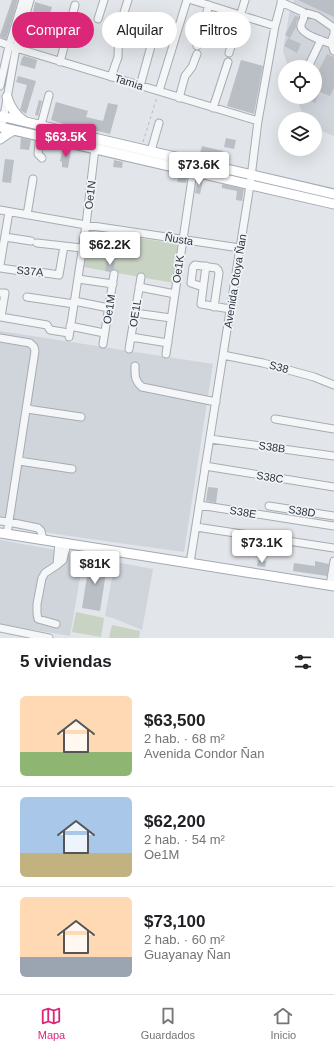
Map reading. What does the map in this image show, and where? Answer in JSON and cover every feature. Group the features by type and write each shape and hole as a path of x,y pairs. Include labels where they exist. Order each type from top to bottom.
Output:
{"main road":[{"path":"7,97 16,114 27,122"},
{"path":"1,122 27,122 141,148 334,204"},
{"path":"1,122 14,130 193,172 334,194"},
{"path":"0,139 14,130"},
{"path":"4,533 332,585"}],"street":[{"path":"20,12 23,0"},
{"path":"25,12 30,0"},
{"path":"98,19 104,0"},
{"path":"111,77 118,57 120,26 128,0"},
{"path":"159,92 187,0"},
{"path":"192,0 207,3 232,12"},
{"path":"241,12 245,0"},
{"path":"281,1 303,12 317,16 334,28 334,34 331,42 334,51"},
{"name":"Avenida Otoya Ñan","path":"190,563 251,180 258,121 274,26 281,1"},
{"path":"179,98 186,76 192,67 207,3"},
{"path":"60,62 75,5"},
{"path":"303,12 304,17 301,27 302,30 321,40 329,43 331,42"},
{"path":"251,19 274,26"},
{"path":"311,60 321,40"},
{"name":"Tamia","path":"0,42 12,47"},
{"path":"0,86 12,47"},
{"path":"0,143 1,122 7,97 12,47"},
{"name":"Tamia","path":"15,48 258,121"},
{"path":"140,86 150,48"},
{"path":"229,53 230,48"},
{"path":"213,108 228,62"},
{"path":"41,125 49,95"},
{"path":"1,122 49,135 79,140 334,199"},
{"path":"151,151 159,123"},
{"path":"33,156 38,135"},
{"path":"38,135 38,154 42,158"},
{"name":"Oe1N","path":"69,332 86,225 95,148"},
{"name":"Oe1K","path":"166,354 169,344 171,318 193,172"},
{"path":"27,215 33,179"},
{"name":"Ñusta","path":"0,210 86,225 240,248"},
{"path":"0,266 9,212"},
{"path":"5,237 82,248"},
{"name":"S37A","path":"0,266 28,272 32,271 60,275 64,246"},
{"path":"203,287 191,284 190,281 193,266 195,265 216,268 218,270 214,307"},
{"path":"206,266 201,304 230,309"},
{"name":"Oe1M","path":"103,344 114,274"},
{"name":"OE1L","path":"129,349 141,277"},
{"path":"78,279 112,284"},
{"path":"139,287 175,294"},
{"path":"0,293 5,293 1,318 47,325 50,330 104,333"},
{"path":"27,297 74,302 109,308"},
{"path":"135,313 171,318"},
{"path":"131,336 169,344"},
{"path":"0,338 30,343 34,347 35,351 9,522 4,533"},
{"name":"S38","path":"223,355 263,363 314,377 334,385"},
{"path":"135,366 135,377 137,383 142,387 216,402"},
{"path":"27,409 81,417"},
{"path":"275,419 334,429"},
{"name":"S38B","path":"210,439 334,456"},
{"path":"19,461 72,469"},
{"name":"S38C","path":"205,466 334,487"},
{"name":"S38E","path":"199,505 334,526"},
{"name":"S38D","path":"269,506 334,516"},
{"path":"0,522 9,522 38,528 41,531 44,540"},
{"path":"196,527 334,548"},
{"path":"56,624 38,619 37,604 42,578 63,560 63,543"},
{"path":"332,585 334,561"},
{"path":"0,628 30,636 49,638"}],"path":[{"path":"141,148 159,92"}],"shaded area":[{"path":"294,0 334,0 334,136 322,131 322,112 302,112 299,104 322,104 322,60 286,60 283,51 290,9"},
{"path":"0,331 213,364 184,552 0,525"},
{"path":"0,540 84,555 70,636 0,624"},
{"path":"115,562 153,569 142,630 105,616"}],"green space":[{"path":"90,231 179,244 174,283 83,267"},
{"path":"76,612 104,618 101,637 72,632"},
{"path":"112,625 140,631 139,638 109,638"}],"building":[{"path":"12,0 18,0 14,12 12,12 12,20 6,39 0,37"},
{"path":"298,0 334,0 334,17"},
{"path":"35,2 52,7 50,12 33,12"},
{"path":"295,16 299,17 290,38 285,35"},
{"path":"288,38 301,44 297,53 284,46"},
{"path":"327,54 334,57 334,88 330,96 322,93 322,64"},
{"path":"24,56 37,60 35,69 20,65"},
{"path":"241,60 263,66 254,114 227,106"},
{"path":"18,76 36,81 26,114 20,110 27,85 16,82"},
{"path":"39,100 42,101 38,116 35,115"},
{"path":"56,102 88,111 86,117 103,121 108,103 118,105 110,134 77,125 76,128 51,120"},
{"path":"21,138 31,140 29,150 20,149"},
{"path":"226,138 236,140 234,149 224,147"},
{"path":"202,146 223,151 220,161 199,156"},
{"path":"63,148 71,150 68,168 62,167 62,162 60,161"},
{"path":"5,159 14,160 11,183 2,182"},
{"path":"114,160 123,162 122,168 113,167"},
{"path":"179,174 187,176 186,183 177,182"},
{"path":"198,179 203,180 200,194 195,193"},
{"path":"222,184 244,189 242,201 236,200 237,191 222,188"},
{"path":"107,260 115,261 114,269 110,272 105,271"},
{"path":"208,487 218,488 216,503 206,501"},
{"path":"94,560 104,561 107,566 100,611 82,608 89,563"},
{"path":"258,560 266,561 265,567 257,566"},
{"path":"315,561 329,564 327,576 293,571 294,563 315,566"}]}
